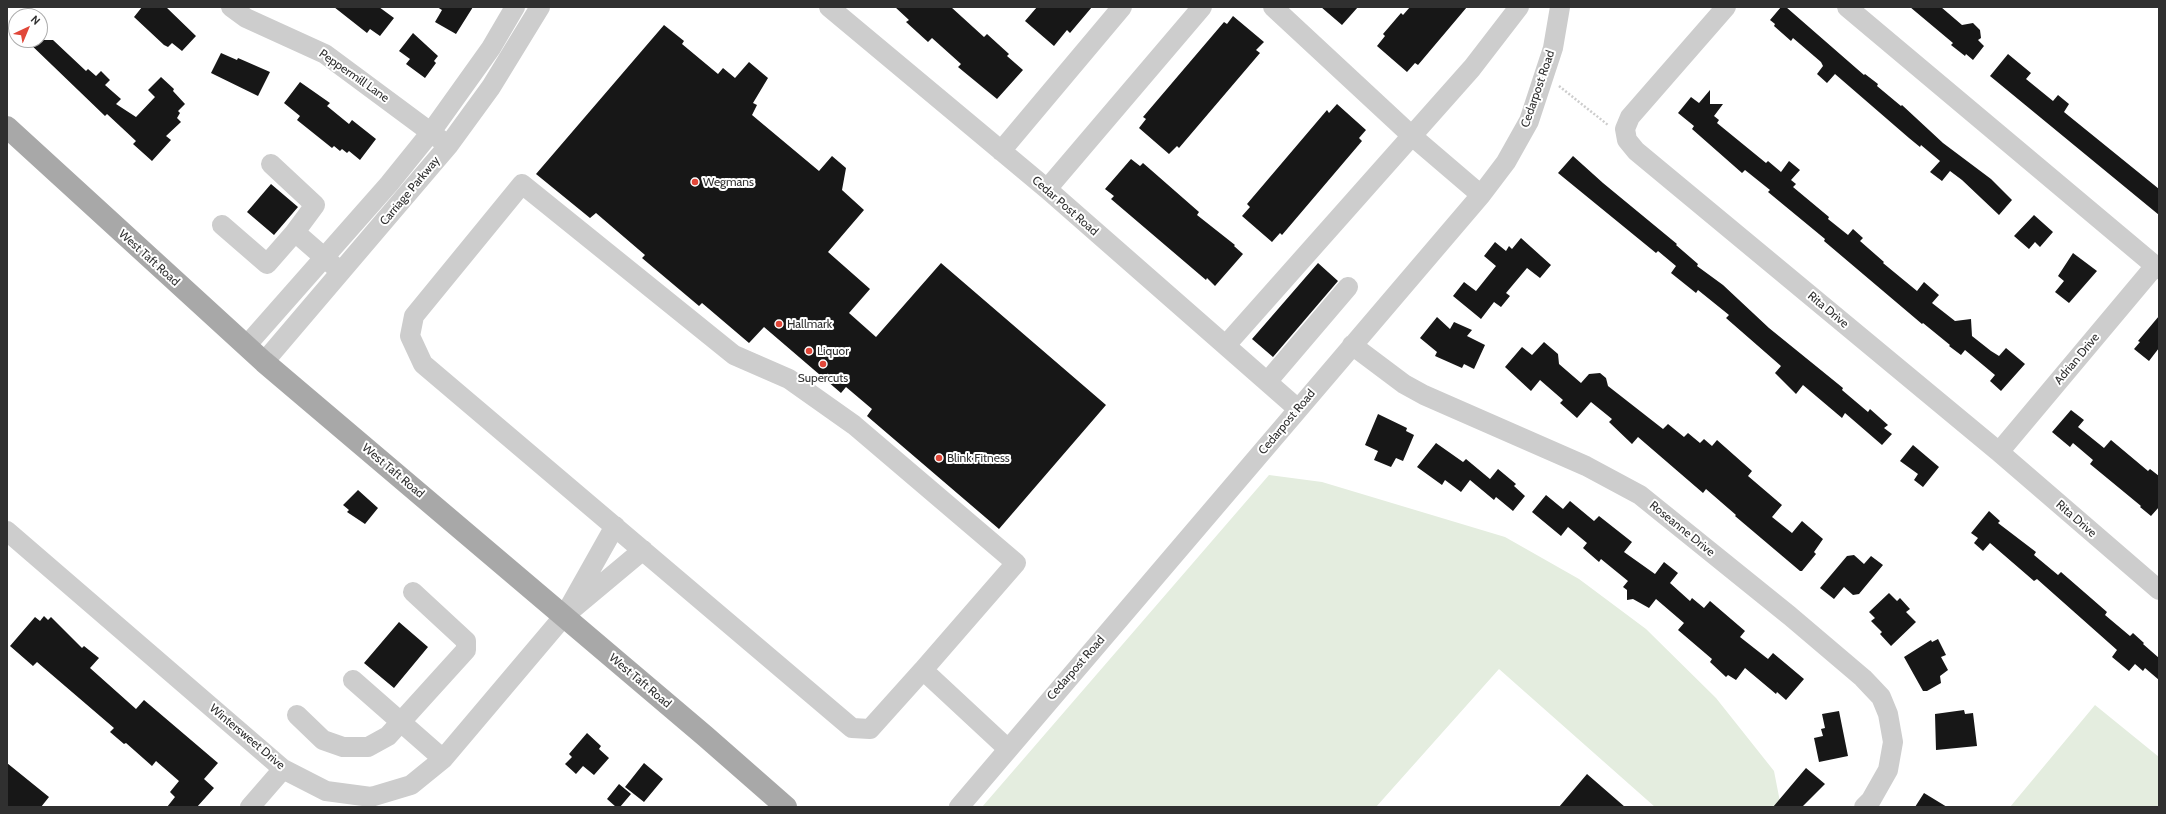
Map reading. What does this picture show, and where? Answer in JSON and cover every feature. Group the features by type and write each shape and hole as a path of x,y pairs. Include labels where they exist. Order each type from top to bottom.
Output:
{"main road":[{"name":"West Taft Road","path":"7,126 264,362 564,616 786,807"}],"street":[{"name":"Peppermill Lane","path":"231,7 246,18 325,54 448,146"},
{"name":"Carriage Parkway","path":"246,346 389,184 431,132 491,48 515,7"},
{"name":"Carriage Parkway","path":"264,362 448,146 491,87 540,7"},
{"name":"Cedar Post Road","path":"829,7 1047,189 1298,409"},
{"path":"1001,151 1122,7"},
{"path":"1047,189 1202,7"},
{"path":"1273,7 1412,136 1481,195"},
{"path":"1226,345 1472,68 1519,7"},
{"name":"Cedarpost Road","path":"959,807 1481,195 1506,162 1530,120 1553,48 1560,7"},
{"path":"1627,140 1625,128 1630,117 1726,7"},
{"path":"1847,7 2157,268"},
{"name":"Rita Drive","path":"1627,140 1636,151 1999,452 2159,590"},
{"path":"222,225 267,264 295,232 315,205 271,164"},
{"path":"522,184 734,355 789,379 854,425 1016,564 870,729 852,728 643,550 423,364 410,336 414,316 522,184"},
{"path":"295,232 341,272"},
{"name":"Adrian Drive","path":"1999,452 2157,268"},
{"path":"1267,382 1348,287"},
{"name":"Roseanne Drive","path":"1352,345 1404,384 1586,466 1640,495 1790,616 1863,678 1881,697 1888,714 1894,742 1888,770 1871,800 1864,807"},
{"path":"564,616 614,526"},
{"name":"Wintersweet Drive","path":"7,531 283,769 326,791 371,796 411,785 443,759 564,616"},
{"path":"564,616 643,550"},
{"path":"297,715 323,740 343,747 368,747 388,736 466,650 466,641 413,592"},
{"path":"923,670 1008,749"},
{"path":"353,680 443,759"},
{"path":"250,807 283,769"}],"path":[{"path":"1544,74 1627,140"}],"shaded area":[{"path":"1269,475 1322,482 1505,537 1579,579 1646,629 1716,698 1774,771 1781,807 1655,807 1499,669 1376,807 982,807"},
{"path":"2095,705 2159,757 2159,807 2010,807"}],"building":[{"path":"142,7 166,7 196,36 182,51 172,43 168,47 164,45 134,17"},
{"path":"334,7 379,7 394,18 380,36 370,29 367,33"},
{"path":"437,7 473,7 456,34 435,22 442,10"},
{"path":"895,7 951,7 984,37 987,34 1009,54 1007,56 1023,70 997,99 958,67 961,64 932,38 928,42 906,22 909,20"},
{"path":"1037,7 1092,7 1070,33 1067,30 1054,46 1025,21"},
{"path":"1321,7 1358,7 1342,25"},
{"path":"1410,7 1467,7 1418,65 1415,63 1407,72 1377,46 1385,36 1383,34 1401,13 1403,15"},
{"path":"1781,7 1786,7 1864,75 1865,74 1878,84 1877,86 1901,106 1902,105 1943,143 1991,179 2012,200 1999,215 1962,180 1950,171 1942,181 1930,172 1940,161 1921,145 1920,147 1909,138 1835,74 1827,83 1817,74 1823,66 1821,62 1793,38 1791,41 1774,26 1775,24 1770,20"},
{"path":"1910,7 1941,7 1962,25 1973,23 1980,30 1981,38 1978,40 1984,46 1973,60 1966,54 1965,56 1951,45 1953,43"},
{"path":"1233,16 1264,42 1256,50 1260,53 1179,148 1177,146 1169,154 1139,128 1146,119 1143,117 1224,22 1227,24"},
{"path":"664,25 684,41 682,44 718,74 723,68 735,78 749,62 768,78 753,103 757,105 752,115 819,171 832,156 846,168 842,190 864,210 828,252 870,289 849,313 876,337 941,263 1106,405 999,529 867,416 872,409 846,387 841,393 764,327 749,343 702,303 699,306 642,258 645,255 596,213 590,218 536,174"},
{"path":"413,33 438,56 434,61 436,63 425,78 406,64 410,59 399,51"},
{"path":"48,40 53,40 86,71 88,69 96,76 101,71 110,80 105,85 121,99 116,104 136,117 155,97 148,90 161,77 174,89 173,91 185,104 178,111 180,113 177,118 181,122 166,136 171,140 152,161 133,144 136,141 107,114 105,116 34,48 48,48"},
{"path":"221,53 237,60 238,58 270,72 258,96 211,73"},
{"path":"2008,54 2031,73 2026,79 2053,101 2058,95 2069,104 2064,112 2159,189 2159,215 1990,76"},
{"path":"300,82 330,103 327,106 349,124 352,120 376,139 360,160 349,151 347,153 342,149 340,151 334,146 332,148 297,120 300,116 284,103"},
{"path":"1710,90 1710,104 1723,104 1714,116 1719,120 1717,123 1766,163 1768,161 1781,172 1789,161 1800,170 1791,180 1796,184 1793,187 1829,217 1828,219 1848,235 1853,229 1863,238 1860,241 1884,262 1883,263 1917,291 1924,282 1939,295 1932,303 1955,321 1971,319 1972,336 1991,351 1999,356 2006,348 2025,364 2001,391 1990,381 1995,375 1965,350 1961,355 1949,346 1950,345 1923,323 1922,324 1824,241 1825,239 1768,192 1770,190 1745,170 1742,173 1692,129 1694,126 1678,113 1691,97 1699,103"},
{"path":"1337,104 1366,130 1359,138 1362,141 1282,235 1280,233 1272,242 1242,216 1250,207 1247,204 1327,110 1329,113"},
{"path":"1573,156 1603,183 1677,244 1676,245 1698,264 1697,266 1723,285 1769,328 1843,388 1842,390 1868,412 1870,409 1888,425 1884,428 1892,434 1882,445 1845,413 1842,418 1803,385 1796,394 1775,373 1781,366 1726,318 1729,315 1698,290 1696,293 1671,273 1676,266 1658,251 1656,253 1558,173"},
{"path":"1131,159 1140,166 1143,163 1199,212 1197,215 1235,245 1234,246 1243,254 1215,286 1111,199 1114,196 1105,189"},
{"path":"271,184 298,207 274,235 247,212"},
{"path":"2034,215 2053,232 2040,247 2035,242 2029,249 2014,236"},
{"path":"1521,238 1551,265 1540,278 1527,268 1506,293 1510,296 1501,307 1494,302 1481,319 1453,296 1464,282 1476,291 1496,266 1484,256 1495,242 1506,251 1509,246 1512,249"},
{"path":"2073,253 2097,271 2069,303 2055,292 2064,281 2058,276"},
{"path":"1318,263 1338,281 1273,357 1252,339"},
{"path":"2159,316 2159,348 2149,361 2134,349 2140,342 2138,341"},
{"path":"1437,317 1450,329 1454,322 1472,330 1467,336 1485,345 1474,369 1464,364 1462,368 1435,356 1437,352 1420,338"},
{"path":"1544,342 1558,354 1559,364 1581,383 1589,374 1600,373 1606,378 1608,386 1663,429 1668,424 1684,437 1688,433 1700,443 1704,439 1712,446 1717,440 1752,471 1748,476 1782,505 1772,517 1792,533 1802,521 1823,539 1814,552 1816,554 1802,571 1800,571 1735,516 1736,515 1706,489 1703,493 1638,437 1632,444 1609,422 1612,419 1591,402 1577,418 1560,403 1563,400 1540,380 1531,391 1505,367 1522,347 1532,355"},
{"path":"2071,410 2084,420 2078,427 2104,448 2111,440 2148,471 2150,469 2159,476 2159,507 2151,516 2090,464 2093,460 2073,443 2070,447 2052,432"},
{"path":"1378,414 1407,428 1406,431 1414,435 1403,461 1396,458 1391,467 1374,460 1378,451 1365,445"},
{"path":"1436,443 1463,462 1466,459 1490,479 1498,469 1516,484 1514,486 1525,496 1513,511 1496,497 1494,500 1470,480 1461,492 1445,480 1442,485 1417,467"},
{"path":"1913,445 1939,467 1923,487 1914,480 1918,474 1900,461"},
{"path":"358,490 378,508 365,524 347,512 349,510 343,505"},
{"path":"1546,495 1563,509 1570,501 1594,521 1599,516 1632,542 1624,552 1655,574 1664,562 1678,573 1670,583 1690,601 1692,598 1704,608 1710,601 1745,631 1740,637 1768,659 1773,653 1804,679 1786,700 1777,692 1776,694 1745,668 1736,680 1728,675 1726,677 1710,662 1712,659 1678,630 1684,623 1656,599 1649,608 1633,599 1627,600 1627,590 1623,587 1628,581 1601,559 1599,562 1583,548 1587,543 1568,527 1561,536 1532,512"},
{"path":"1989,511 2000,521 1998,523 2036,552 2034,555 2058,575 2061,572 2107,612 2105,615 2130,636 2133,633 2144,643 2143,644 2159,658 2159,680 2145,668 2143,671 2135,664 2129,671 2112,657 2117,650 2037,579 2034,581 1990,543 1983,551 1974,543 1978,538 1971,533"},
{"path":"1854,555 1864,564 1871,556 1883,565 1859,594 1853,595 1844,587 1834,599 1820,588 1847,556"},
{"path":"1889,593 1897,601 1900,598 1910,609 1906,612 1916,622 1891,646 1880,634 1882,632 1871,621 1875,618 1869,612"},
{"path":"44,616 48,620 51,617 82,648 84,646 99,658 90,668 136,709 144,700 218,763 204,779 214,788 197,807 167,807 175,797 170,792 179,781 156,761 152,766 126,743 124,744 110,732 114,728 37,662 33,666 10,646 35,617 40,621"},
{"path":"399,622 428,647 394,688 364,663"},
{"path":"1938,639 1946,655 1941,657 1948,670 1940,676 1941,683 1927,691 1923,691 1904,657 1931,640 1932,642"},
{"path":"1964,710 1965,714 1973,713 1977,746 1936,750 1935,714"},
{"path":"1839,711 1848,756 1819,762 1814,738 1823,736 1821,729 1825,728 1822,714"},
{"path":"587,733 601,746 599,749 609,758 594,775 583,766 576,774 565,764 572,757 569,754"},
{"path":"7,763 49,797 41,807 7,807"},
{"path":"644,763 663,779 644,802 625,787"},
{"path":"1806,768 1825,784 1802,807 1773,807"},
{"path":"1587,774 1625,807 1559,807"},
{"path":"619,784 631,794 620,807 616,807 607,799"},
{"path":"1924,793 1947,807 1915,807"}],"place":[{"name":"Wegmans","path":"695,182"},
{"name":"Hallmark","path":"779,324"},
{"name":"Liquor","path":"809,351"},
{"name":"Supercuts","path":"823,364"},
{"name":"Blink Fitness","path":"939,458"}]}
